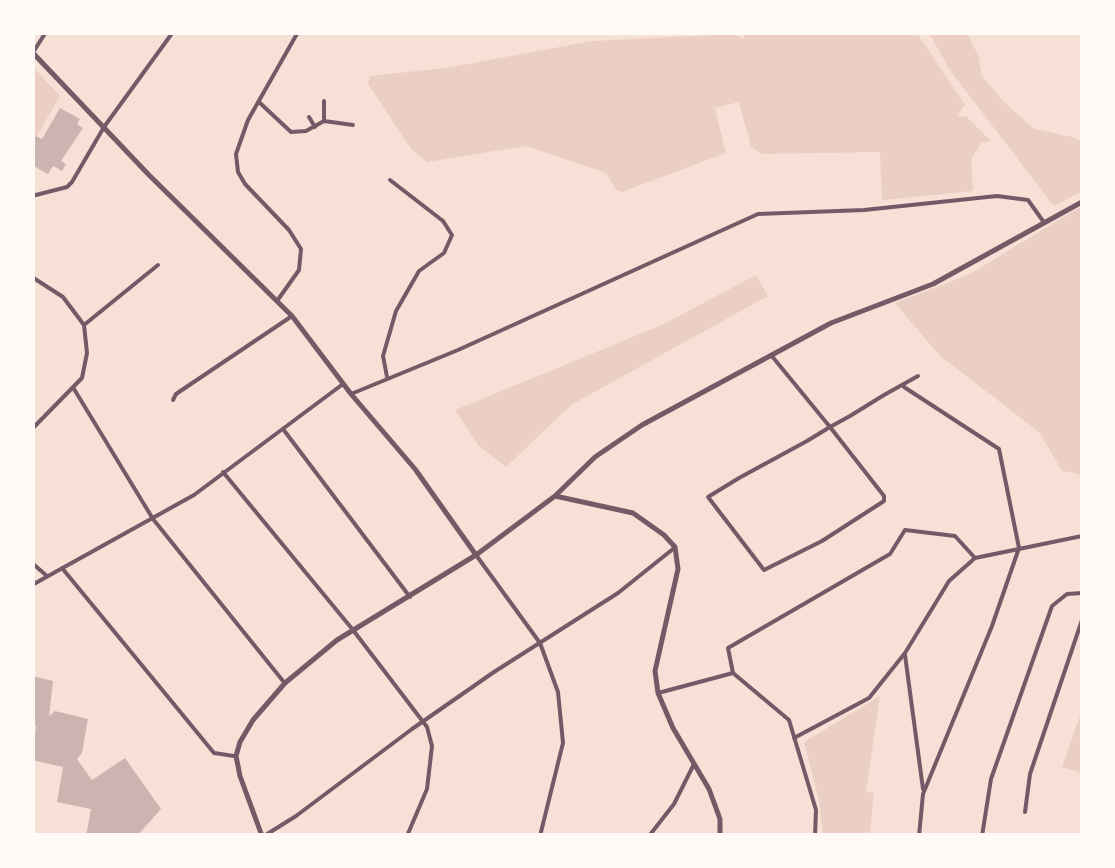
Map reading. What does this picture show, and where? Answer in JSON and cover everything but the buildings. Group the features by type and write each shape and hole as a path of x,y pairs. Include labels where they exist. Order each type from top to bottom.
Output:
{"street":[{"path":"46,32 33,53 292,316 414,469 540,644 558,692 563,743 540,836"},
{"path":"32,196 67,187 104,127 173,32"},
{"path":"276,301 299,270 300,249 289,230 245,184 238,172 236,146 298,32"},
{"path":"324,101 324,121"},
{"path":"260,102 292,132 324,121 353,125"},
{"path":"309,118 315,127"},
{"path":"387,379 384,356 396,311 418,271 444,254 452,235 448,226 390,180"},
{"path":"352,394 758,214 864,210 997,196 1028,200 1043,221"},
{"path":"675,547 618,593 422,721 320,799 263,836 236,756 247,728 285,683 353,630 476,554 556,496 595,457 642,425 831,323 933,284 1082,202"},
{"path":"84,326 158,265"},
{"path":"32,277 63,297 84,326 85,366 74,390 32,429"},
{"path":"173,400 215,366 292,316"},
{"path":"771,355 830,427 884,501 822,541 764,570 708,497 830,427 903,386 918,376"},
{"path":"32,585 194,495 344,384"},
{"path":"903,386 999,449 1020,548 923,794"},
{"path":"74,390 152,519 285,683"},
{"path":"282,428 410,597"},
{"path":"223,472 422,721 432,746 427,789 407,836"},
{"path":"556,496 633,513 675,547 678,569 656,672 658,693 715,804 720,836"},
{"path":"815,836 816,810 789,720 733,674 728,648 890,554 905,530 955,536 975,558"},
{"path":"794,738 869,698 905,653 950,582 975,558 1082,536"},
{"path":"32,563 47,576"},
{"path":"62,568 214,753 236,756"},
{"path":"982,836 991,779 1052,606 1066,594 1082,593"},
{"path":"1025,812 1030,774 1082,620"},
{"path":"905,653 923,794 919,836"},
{"path":"658,693 733,674"},
{"path":"649,836 674,804 695,763"}],"shaded area":[{"path":"746,33 917,33 965,105 957,116 967,117 991,141 981,143 971,160 973,191 882,200 880,152 762,154 751,147 739,102 715,108 726,153 622,192 616,190 606,173 526,146 427,162 411,149 368,84 370,76 445,68 592,41 733,34 743,39"},
{"path":"929,33 967,33 978,55 982,76 1004,102 1034,129 1082,142 1082,191 1055,206 1052,204 949,69"},
{"path":"32,70 60,96 33,143"},
{"path":"1082,206 1082,475 1062,471 1039,432 940,356 895,303 970,274"},
{"path":"756,275 768,296 571,405 506,467 478,445 455,410 662,325"},
{"path":"880,696 866,792 874,793 870,835 823,835 819,800 804,742"},
{"path":"1082,710 1082,773 1062,767"}]}
